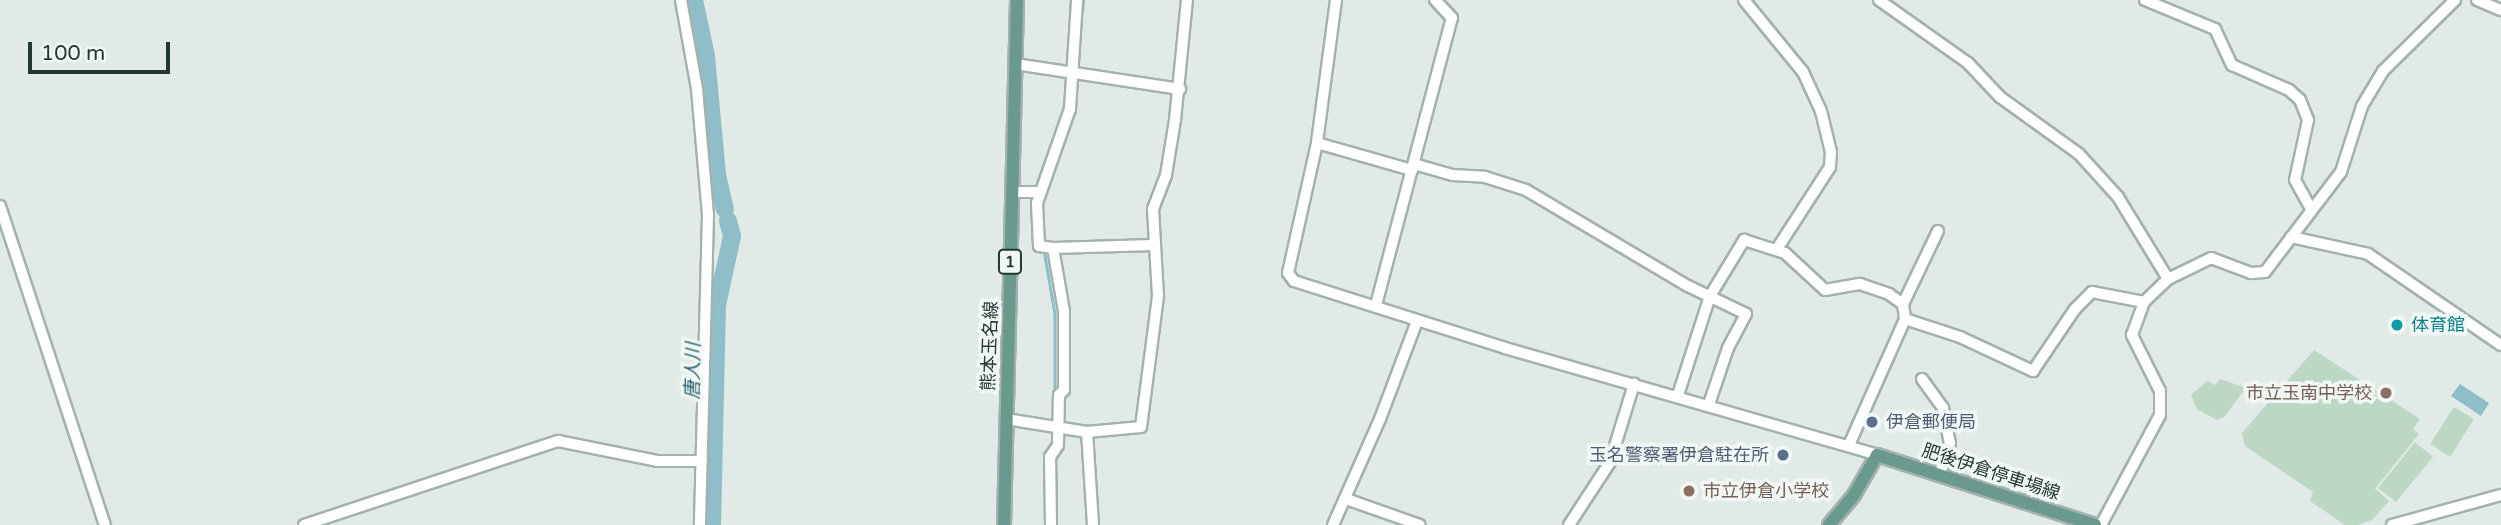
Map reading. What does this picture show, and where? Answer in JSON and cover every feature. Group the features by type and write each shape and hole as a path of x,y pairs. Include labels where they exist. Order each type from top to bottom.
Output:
{"main road":[{"name":"熊本玉名線","path":"1004,525 1017,0"},
{"name":"肥後伊倉停車場線","path":"1877,455 1940,473 2095,525"},
{"path":"1829,525 1854,495 1877,455"}],"street":[{"path":"681,0 697,89 708,215 700,525"},
{"path":"1051,525 1050,457 1058,445 1059,395 1064,390 1064,311 1038,192 1065,125 1074,76 1077,0"},
{"path":"1006,419 1087,432 1141,427 1158,296 1153,209 1166,175 1180,89 1187,0"},
{"path":"1336,0 1317,143 1289,273 1294,281 1376,305 1417,321 1877,455"},
{"path":"1376,305 1452,18 1435,0"},
{"path":"1744,0 1803,72 1821,111 1831,152 1830,167 1777,249"},
{"path":"1879,0 1968,64 2000,97 2079,154 2118,197 2168,279"},
{"path":"2146,0 2207,23 2220,36 2232,65 2289,90 2300,100 2308,120 2295,180 2311,209"},
{"path":"2101,525 2160,415 2160,391 2132,335 2144,302 2168,279 2210,258 2251,273 2265,272 2341,172 2362,106 2383,71 2455,0"},
{"path":"2477,0 2501,10"},
{"path":"1015,64 1074,76 1180,89"},
{"path":"1317,143 1452,175 1485,177 1526,190 1746,314 1728,348 1709,404"},
{"path":"1012,192 1038,192"},
{"path":"0,206 105,525"},
{"path":"1849,445 1905,319 1903,304 1938,231"},
{"path":"2291,237 2368,254 2501,345"},
{"path":"1678,395 1710,296 1744,240 1777,249 1825,290 1860,284 1903,304"},
{"path":"1048,247 1153,245"},
{"path":"1905,319 1960,337 2033,371 2074,309 2092,292 2144,302"},
{"path":"1333,525 1346,499 1417,321"},
{"path":"1922,379 1943,408 1950,443 1940,473"},
{"path":"1569,525 1610,462 1634,384"},
{"path":"1087,432 1093,525"},
{"path":"303,525 558,441 657,461 702,461"},
{"path":"2392,525 2501,495"},
{"path":"1346,499 1420,525"}],"green space":[{"path":"2314,350 2420,419 2413,429 2419,434 2375,489 2389,501 2372,520 2358,525 2345,525 2310,501 2313,492 2245,446 2242,433"},
{"path":"2220,379 2246,388 2224,417 2217,420 2197,409 2191,395 2207,381 2215,385"},
{"path":"2454,407 2474,419 2450,457 2430,444"},
{"path":"2415,442 2433,457 2396,502 2378,488"}],"water":[{"path":"2460,384 2489,403 2481,416 2451,396"}],"waterway":[{"name":"唐人川","path":"694,0 706,56 717,175 725,209"},
{"path":"1082,12 1083,0"},
{"name":"唐人川","path":"712,525 717,305 732,236 728,221"},
{"path":"1044,250 1055,314 1055,388"},
{"path":"1055,455 1056,487"}],"place":[{"name":"体育館","path":"2397,325"},
{"name":"市立玉南中学校","path":"2386,393"},
{"name":"伊倉郵便局","path":"1872,422"},
{"name":"玉名警察署伊倉駐在所","path":"1783,455"},
{"name":"市立伊倉小学校","path":"1689,491"}]}
